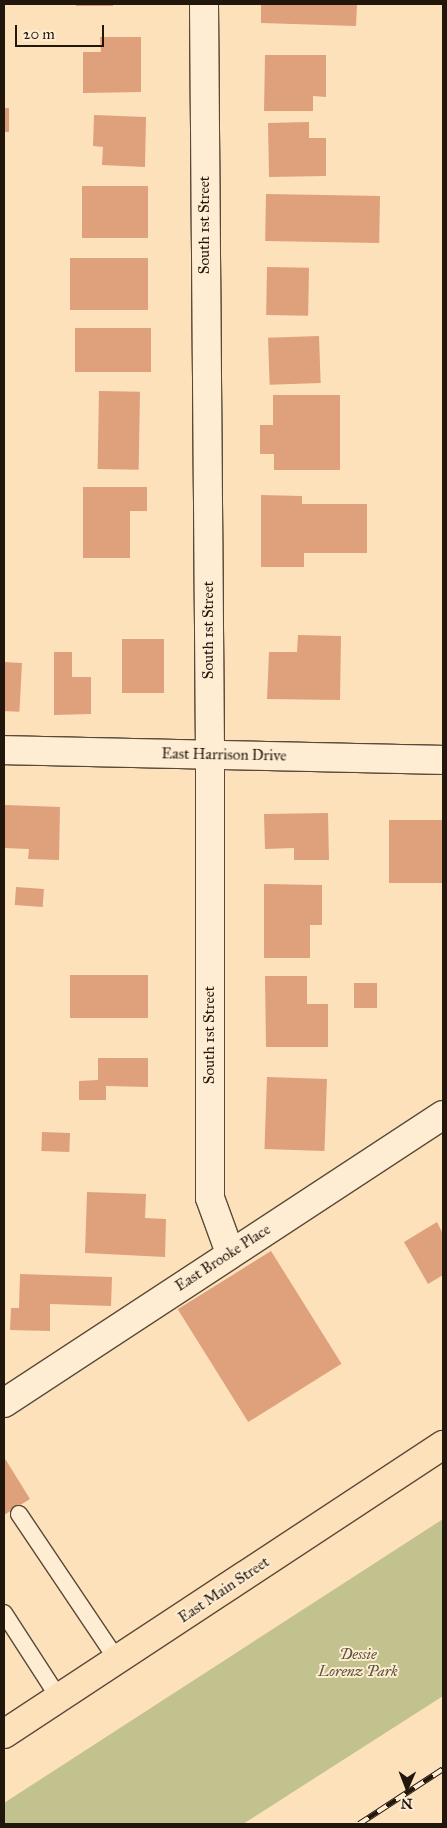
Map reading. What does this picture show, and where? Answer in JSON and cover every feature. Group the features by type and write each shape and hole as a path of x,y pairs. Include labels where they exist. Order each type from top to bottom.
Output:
{"main road":[{"name":"East Main Street","path":"4,1734 443,1445"}],"street":[{"name":"South 1st Street","path":"204,4 210,754 210,1198 230,1254"},
{"name":"East Harrison Drive","path":"4,750 443,760"},
{"name":"East Brooke Place","path":"4,1403 443,1115"}],"lane":[{"path":"19,1514 117,1660"},
{"path":"4,1614 58,1698"}],"green space":[{"name":"Dessie Lorenz Park","path":"443,1519 443,1696 243,1824 4,1824 4,1803"}],"building":[{"path":"76,4 113,4 113,6 76,6"},
{"path":"261,4 357,4 356,26 261,23"},
{"path":"100,37 141,37 141,92 83,93 83,52 101,52"},
{"path":"265,55 326,55 326,97 313,96 313,111 264,111"},
{"path":"4,108 9,108 9,132 4,132"},
{"path":"94,115 146,117 145,167 102,165 103,147 93,146"},
{"path":"309,122 309,138 326,138 326,176 269,177 268,123"},
{"path":"82,186 148,186 148,238 82,238"},
{"path":"266,194 380,196 379,243 265,241"},
{"path":"70,258 148,258 148,310 70,310"},
{"path":"267,267 309,268 308,316 266,315"},
{"path":"75,328 151,328 151,372 75,372"},
{"path":"319,336 321,383 270,385 268,338"},
{"path":"99,391 140,392 139,470 98,469"},
{"path":"273,395 340,395 340,470 274,470 274,454 260,454 260,425 273,425"},
{"path":"83,487 147,487 147,511 130,511 130,558 83,558"},
{"path":"261,495 302,496 302,504 367,504 367,553 304,553 304,567 261,567"},
{"path":"298,635 341,636 340,700 267,699 269,652 297,652"},
{"path":"122,639 164,639 164,693 122,693"},
{"path":"54,652 72,652 72,677 91,677 91,714 54,715"},
{"path":"4,662 22,663 19,712 4,711"},
{"path":"5,805 60,807 59,860 28,859 29,849 4,848"},
{"path":"328,813 329,860 294,860 294,848 265,849 264,814"},
{"path":"389,820 443,820 443,883 389,883"},
{"path":"264,884 322,885 322,925 310,925 310,958 264,958"},
{"path":"16,887 44,889 43,907 15,905"},
{"path":"70,975 148,975 148,1018 70,1018"},
{"path":"265,976 307,976 307,1004 328,1004 328,1047 266,1047"},
{"path":"354,983 377,983 377,1008 354,1008"},
{"path":"98,1058 148,1058 148,1087 106,1086 106,1100 79,1100 79,1081 98,1080"},
{"path":"267,1077 327,1079 324,1151 264,1149"},
{"path":"42,1132 70,1133 69,1152 41,1151"},
{"path":"87,1192 146,1194 145,1218 166,1219 165,1257 85,1253"},
{"path":"437,1222 443,1234 443,1275 428,1284 404,1242"},
{"path":"271,1251 341,1364 248,1422 178,1309"},
{"path":"20,1274 112,1277 111,1306 50,1304 50,1331 10,1330 11,1308 19,1308"},
{"path":"4,1457 30,1499 4,1515"}],"railway":[{"path":"359,1824 443,1769"}]}
